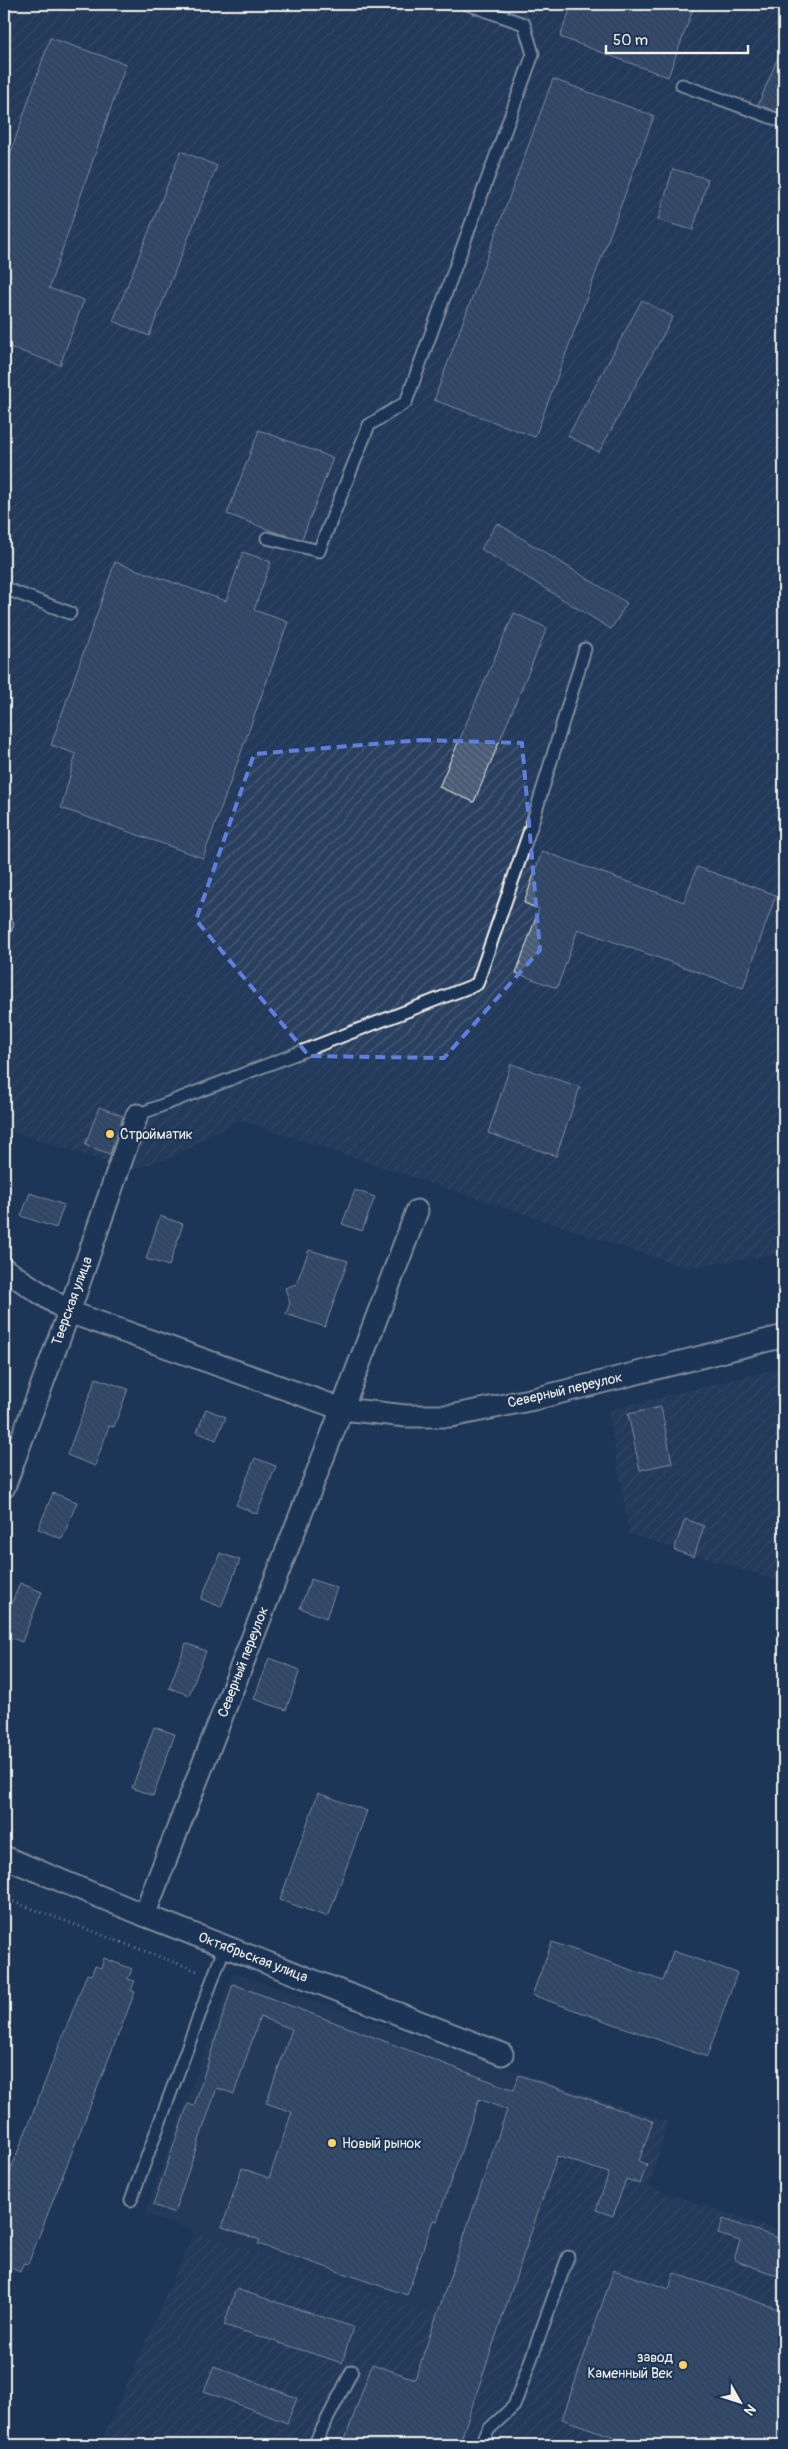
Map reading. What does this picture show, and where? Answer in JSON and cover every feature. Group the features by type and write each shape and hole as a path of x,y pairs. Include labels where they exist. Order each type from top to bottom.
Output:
{"street":[{"name":"Тверская улица","path":"4,1487 69,1312 137,1115"},
{"name":"Северный переулок","path":"144,1915 342,1409 417,1211"},
{"path":"4,1268 69,1312 342,1409"},
{"name":"Северный переулок","path":"342,1409 406,1416 451,1416 534,1399 784,1336"},
{"name":"Октябрьская улица","path":"4,1857 144,1915 502,2054"}],"lane":[{"path":"267,538 319,552 369,425 406,402 533,54 524,24 468,4"},
{"path":"682,85 784,122"},
{"path":"4,588 70,612"},
{"path":"137,1115 477,984 532,824 584,649"},
{"path":"4,923 7,924 4,932"},
{"path":"131,2200 212,1976 225,1946"},
{"path":"481,2445 489,2429 514,2406 568,2257"},
{"path":"314,2445 352,2371"}],"path":[{"path":"4,1898 212,1976"}],"highlighted area":[{"path":"421,740 522,743 540,950 444,1058 309,1056 196,920 254,754"}],"shaded area":[{"path":"4,4 784,4 784,1253 687,1268 240,1120 171,1158 130,1170 4,1129"},
{"path":"784,1367 784,1583 629,1534 608,1410"},
{"name":"Новый рынок","path":"233,1972 517,2072 435,2316 145,2214"},
{"path":"517,2072 668,2122 649,2187 784,2232 784,2445 480,2445 471,2442 470,2445 100,2445 194,2231 435,2315"}],"building":[{"path":"572,4 695,4 668,77 560,37"},
{"path":"50,38 126,64 49,288 84,300 60,365 4,345 11,323 4,320 4,172"},
{"path":"784,43 784,114 758,105"},
{"path":"553,79 654,116 535,437 434,400"},
{"path":"181,151 217,166 149,336 113,321"},
{"path":"673,169 708,179 693,230 658,220"},
{"path":"642,300 673,317 599,452 568,436"},
{"path":"259,430 333,458 302,539 278,533 227,514"},
{"path":"497,523 627,603 611,629 481,549"},
{"path":"243,552 271,562 254,610 288,622 203,858 61,808 76,754 51,745 115,562 226,601"},
{"path":"514,613 547,628 474,802 439,787"},
{"path":"542,851 684,902 697,867 776,895 743,988 578,929 557,988 516,973 539,909 524,903"},
{"path":"511,1064 580,1087 556,1156 488,1133"},
{"path":"99,1107 123,1116 110,1154 85,1145"},
{"path":"355,1190 375,1197 362,1231 342,1224"},
{"path":"30,1193 64,1205 56,1228 21,1216"},
{"path":"160,1216 183,1224 169,1266 146,1259"},
{"path":"309,1250 348,1261 325,1327 286,1314 290,1303 285,1288 296,1284"},
{"path":"96,1378 128,1389 114,1427 109,1426 95,1466 67,1455"},
{"path":"661,1407 672,1463 640,1470 628,1414"},
{"path":"206,1409 226,1417 216,1440 197,1432"},
{"path":"255,1458 276,1466 257,1514 236,1505"},
{"path":"53,1493 77,1502 62,1539 38,1529"},
{"path":"685,1519 704,1526 694,1557 674,1550"},
{"path":"220,1553 240,1560 221,1607 201,1599"},
{"path":"311,1579 337,1588 326,1618 300,1608"},
{"path":"20,1583 42,1592 22,1642 4,1635 4,1622"},
{"path":"186,1643 206,1651 189,1695 169,1688"},
{"path":"269,1658 300,1670 286,1710 254,1699"},
{"path":"154,1727 175,1734 153,1796 132,1788"},
{"path":"318,1793 367,1811 328,1917 280,1900"},
{"path":"552,1942 663,1981 673,1951 737,1973 707,2057 532,1995"},
{"path":"104,1958 132,1969 128,1979 135,1981 131,1990 135,1992 28,2264 24,2263 20,2272 4,2265 4,2187 87,1974 91,1975 95,1966 101,1968"},
{"name":"Новый рынок","path":"233,1984 514,2090 519,2075 653,2121 639,2161 647,2164 640,2184 626,2179 613,2216 596,2210 609,2173 557,2156 459,2445 343,2445 372,2364 415,2379 507,2110 479,2099 437,2221 433,2220 407,2295 258,2244 260,2240 222,2227 242,2168 269,2178 292,2112 266,2103 292,2029 260,2017 234,2094 217,2088 174,2213 153,2205 188,2104 194,2106"},
{"path":"723,2219 784,2240 784,2278 734,2260 740,2241 718,2234"},
{"name":"завод Каменный Век","path":"614,2270 669,2289 674,2273 784,2311 784,2445 615,2445 617,2438 562,2419"},
{"path":"236,2289 353,2327 342,2363 224,2325"},
{"path":"214,2366 297,2398 287,2423 204,2391"}],"place":[{"name":"Стройматик","path":"110,1134"},
{"name":"Новый рынок","path":"332,2143"},
{"name":"завод Каменный Век","path":"683,2365"}]}
